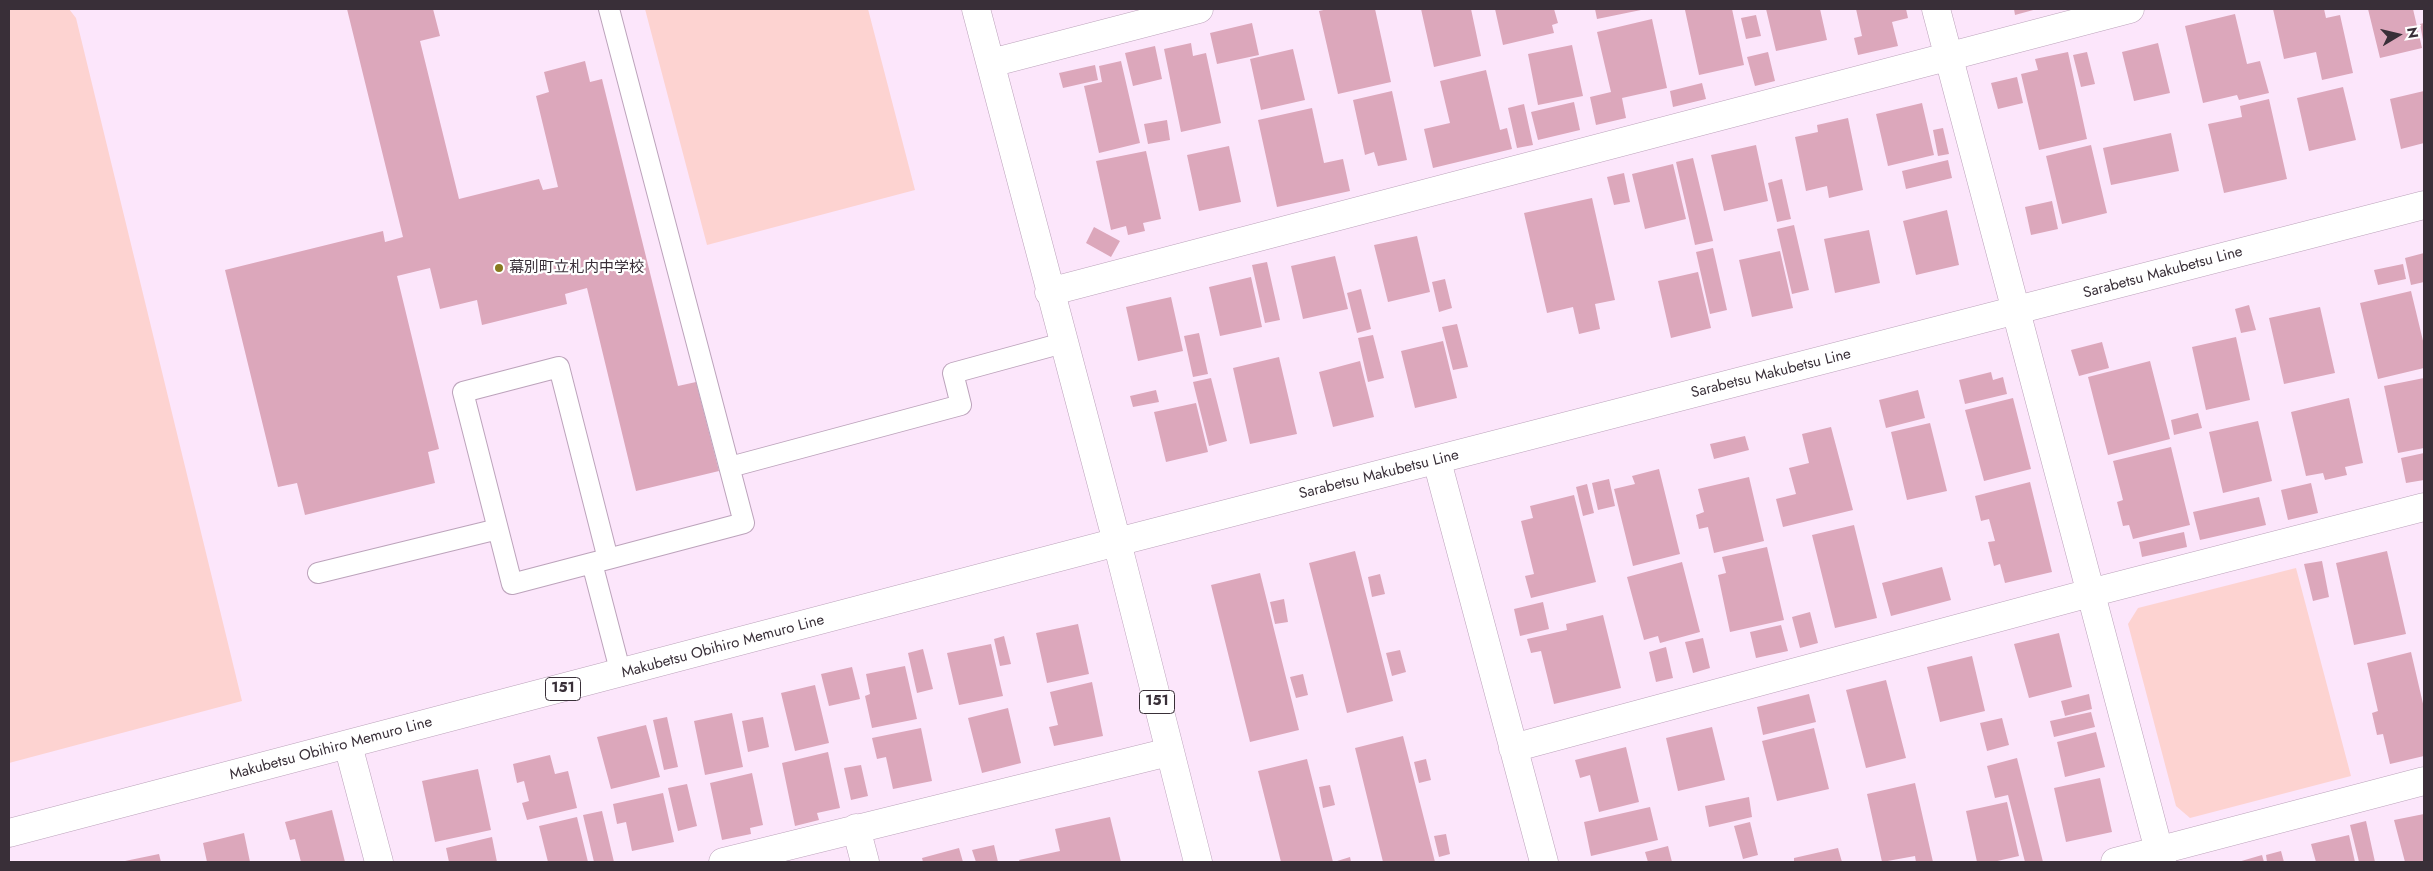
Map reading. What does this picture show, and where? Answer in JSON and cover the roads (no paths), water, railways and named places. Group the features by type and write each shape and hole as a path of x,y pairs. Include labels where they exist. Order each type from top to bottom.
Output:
{"street":[{"path":"976,9 1049,292 1117,542"},
{"path":"991,63 1199,9"},
{"path":"1936,9 2014,312 2160,856"},
{"path":"1049,292 2130,9"},
{"name":"Sarabetsu Makubetsu Line","path":"1117,542 2014,312 2424,204"},
{"path":"1437,461 1544,862"},
{"path":"1514,748 2090,593 2424,507"},
{"name":"Makubetsu Obihiro Memuro Line","path":"9,833 621,674 1117,542"},
{"name":"151","path":"1117,542 1198,862"},
{"path":"348,745 379,862"},
{"path":"723,862 1169,752"},
{"path":"2115,862 2160,856 2424,781"},
{"path":"856,828 865,862"}],"lane":[{"path":"609,9 744,523 600,561 512,584 463,392 559,367 600,561 621,674"},
{"path":"730,467 961,404 953,373 1063,343"},
{"path":"318,573 498,529"}],"place":[{"name":"幕別町立札内中学校","path":"499,268"}]}
